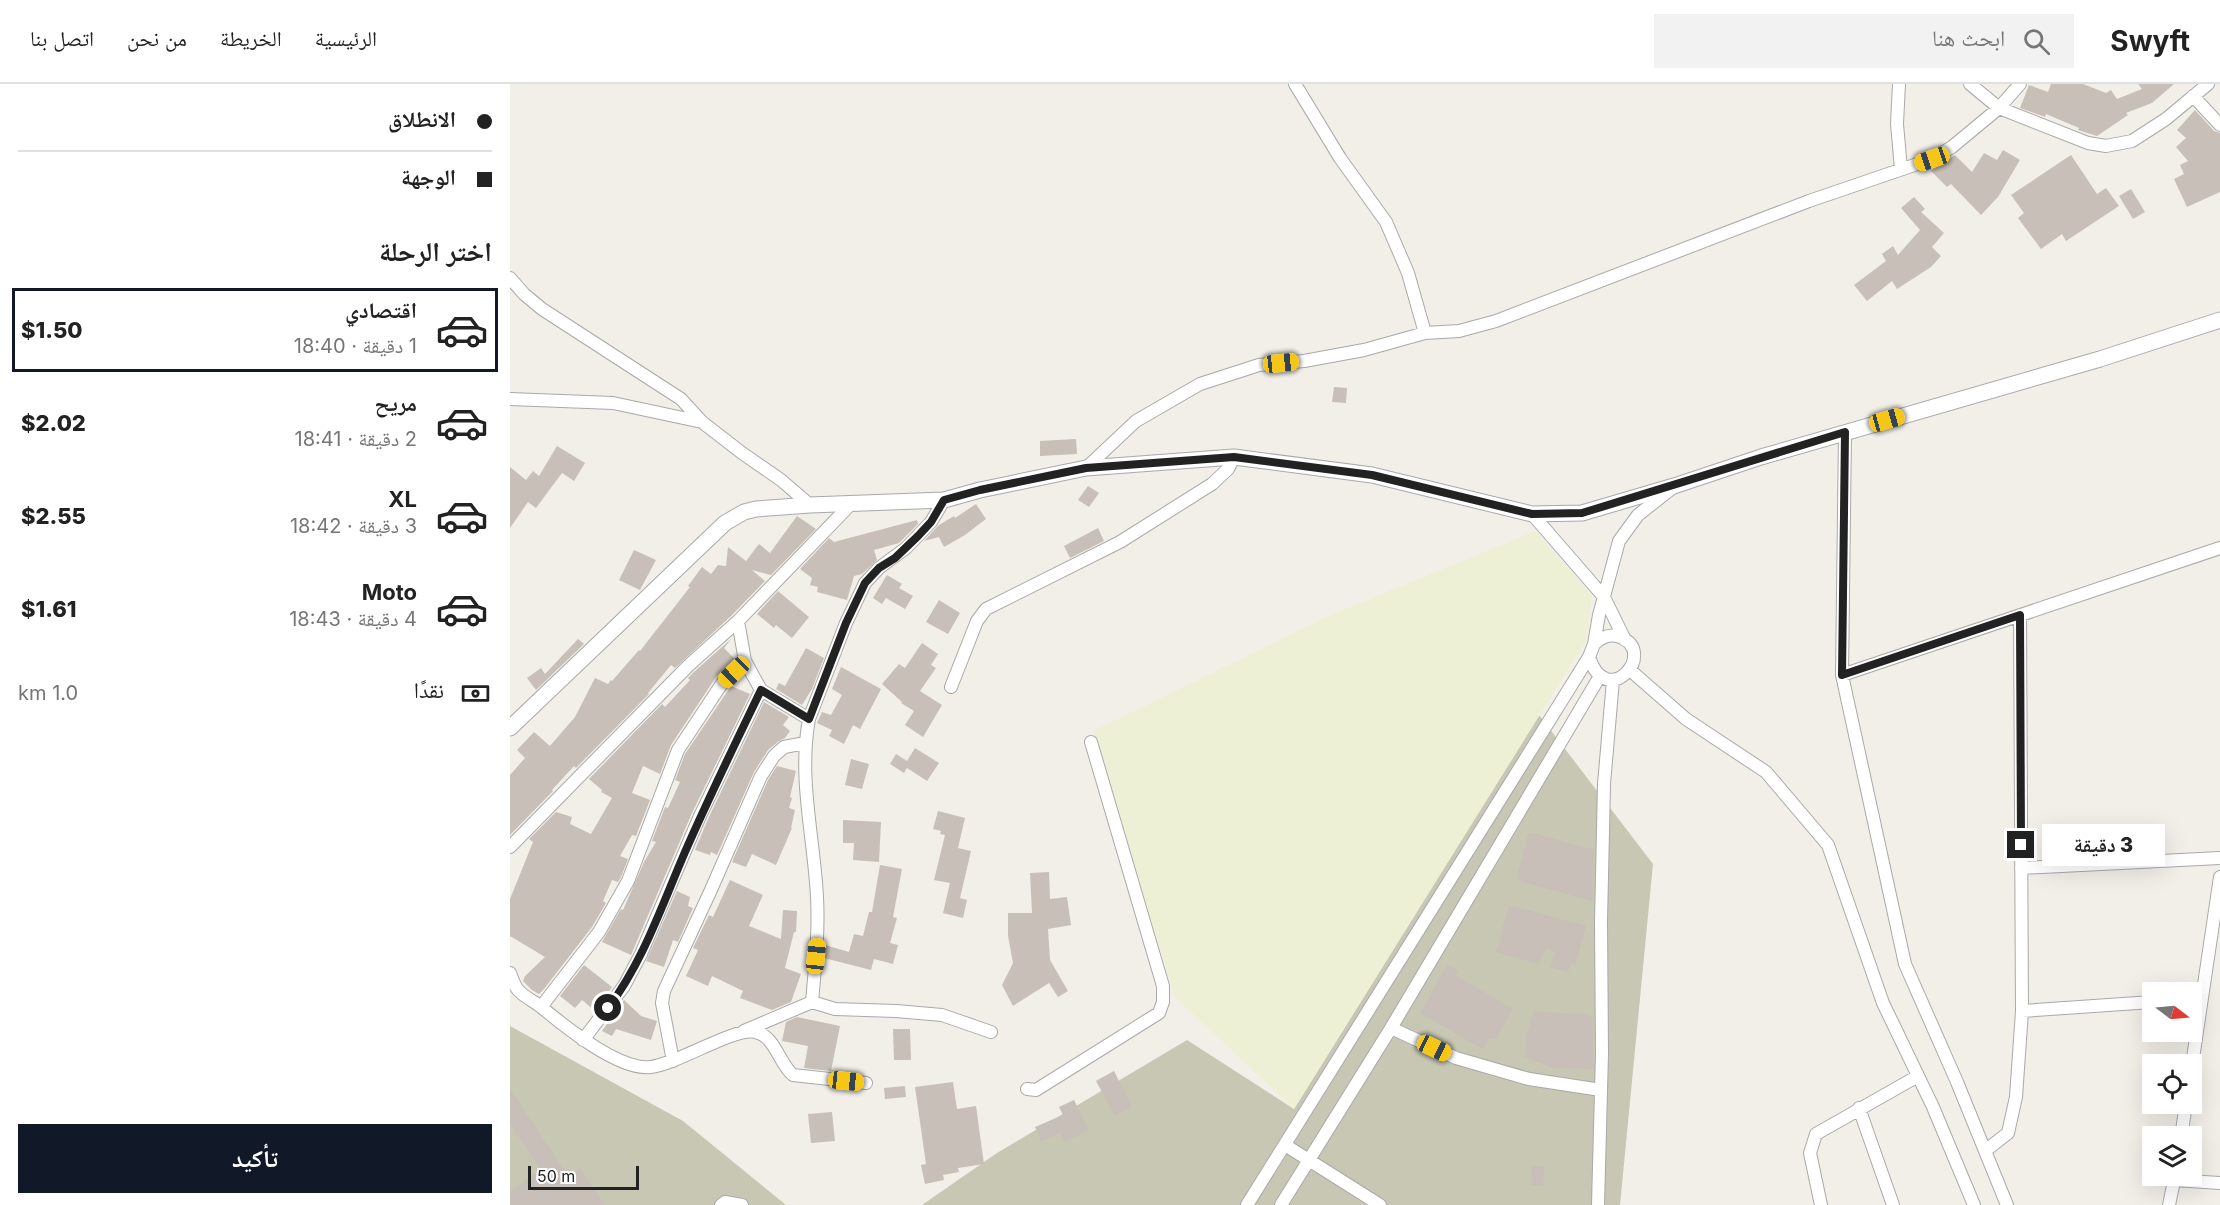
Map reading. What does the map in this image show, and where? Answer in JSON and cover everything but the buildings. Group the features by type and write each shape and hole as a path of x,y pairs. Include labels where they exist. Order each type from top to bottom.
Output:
{"street":[{"path":"1294,84 1340,158 1386,222 1408,273 1425,333"},
{"path":"1899,84 1897,124 1901,170"},
{"path":"1970,84 1999,108 2088,143 2106,146 2132,141 2166,119 2208,84"},
{"path":"1086,468 1136,421 1200,384 1259,365 1304,361 1364,350 1425,333 1459,331 1496,321 1809,201 1932,159 1952,147 1999,108 2020,84"},
{"path":"2193,96 2220,125"},
{"path":"510,278 542,309 681,399 702,422 781,480 810,505"},
{"path":"510,728 725,523 744,512 756,509 944,500 980,490 1086,468 1234,457 1372,475 1532,514 1582,513 2220,320"},
{"path":"510,399 614,403 702,422"},
{"path":"1845,432 1842,675 1905,964 2007,1205"},
{"path":"951,687 977,621 986,609 1120,542 1212,484 1228,470 1234,457"},
{"path":"1247,1205 1588,657 1594,644 1619,541 1638,515 1674,486"},
{"path":"812,1002 818,933 817,896 808,817 805,743 809,719 846,623 865,583 879,568 895,558 918,536 931,522 944,500"},
{"path":"510,847 689,665 738,621 850,504"},
{"path":"1532,514 1604,597 1625,640 1633,650 1633,664 1630,670 1626,675 1613,680 1595,672 1588,657"},
{"path":"1842,675 2220,548"},
{"path":"1985,1151 2008,1133 2016,1097 2022,1011 2020,615"},
{"path":"738,621 746,661 761,690 809,719"},
{"path":"1594,644 1605,636 1625,640"},
{"path":"541,1008 599,933 628,881 678,750 723,682 746,661"},
{"path":"1630,670 1686,719 1766,772 1828,845 1883,1003 1933,1107 1974,1205"},
{"path":"1281,1205 1391,1028 1600,676"},
{"path":"1597,1205 1601,1090 1604,784 1613,680"},
{"path":"583,1040 624,986 641,954 700,816 761,690"},
{"path":"1027,1089 1036,1089 1159,1012 1163,1002 1163,986 1091,742"},
{"path":"673,1061 662,1003 664,991 761,776 774,756 784,747 805,743"},
{"path":"2021,868 2220,858"},
{"path":"2200,982 2220,876"},
{"path":"510,973 514,991 583,1040 631,1065 650,1067 673,1061 812,1002 835,1009 942,1015 991,1032"},
{"path":"2022,1011 2142,1003"},
{"path":"1391,1028 1456,1058 1529,1079 1601,1090"},
{"path":"744,1031 757,1032 766,1037 785,1069 793,1076 866,1083"},
{"path":"1821,1205 1810,1153 1816,1134 1918,1076"},
{"path":"1859,1108 1893,1205"},
{"path":"1285,1145 1380,1205"},
{"path":"2202,1181 2220,1183"},
{"path":"2169,1205 2173,1186"},
{"path":"722,1205 725,1202 742,1205"}],"shaded area":[{"path":"1535,531 1592,596 1586,641 1294,1109 1175,997 1093,731 1328,616"},
{"path":"1539,715 1653,864 1620,1205 922,1205 997,1153 1187,1040 1294,1109"},
{"path":"510,1026 683,1121 786,1205 510,1205"}],"route":[{"path":"608,1008 624,986 641,954 700,816 761,690 809,719 846,623 865,583 879,568 895,558 918,536 931,522 944,500 980,490 1086,468 1234,457 1372,475 1532,514 1582,513 1845,432 1842,675 2020,615 2021,845"}]}
